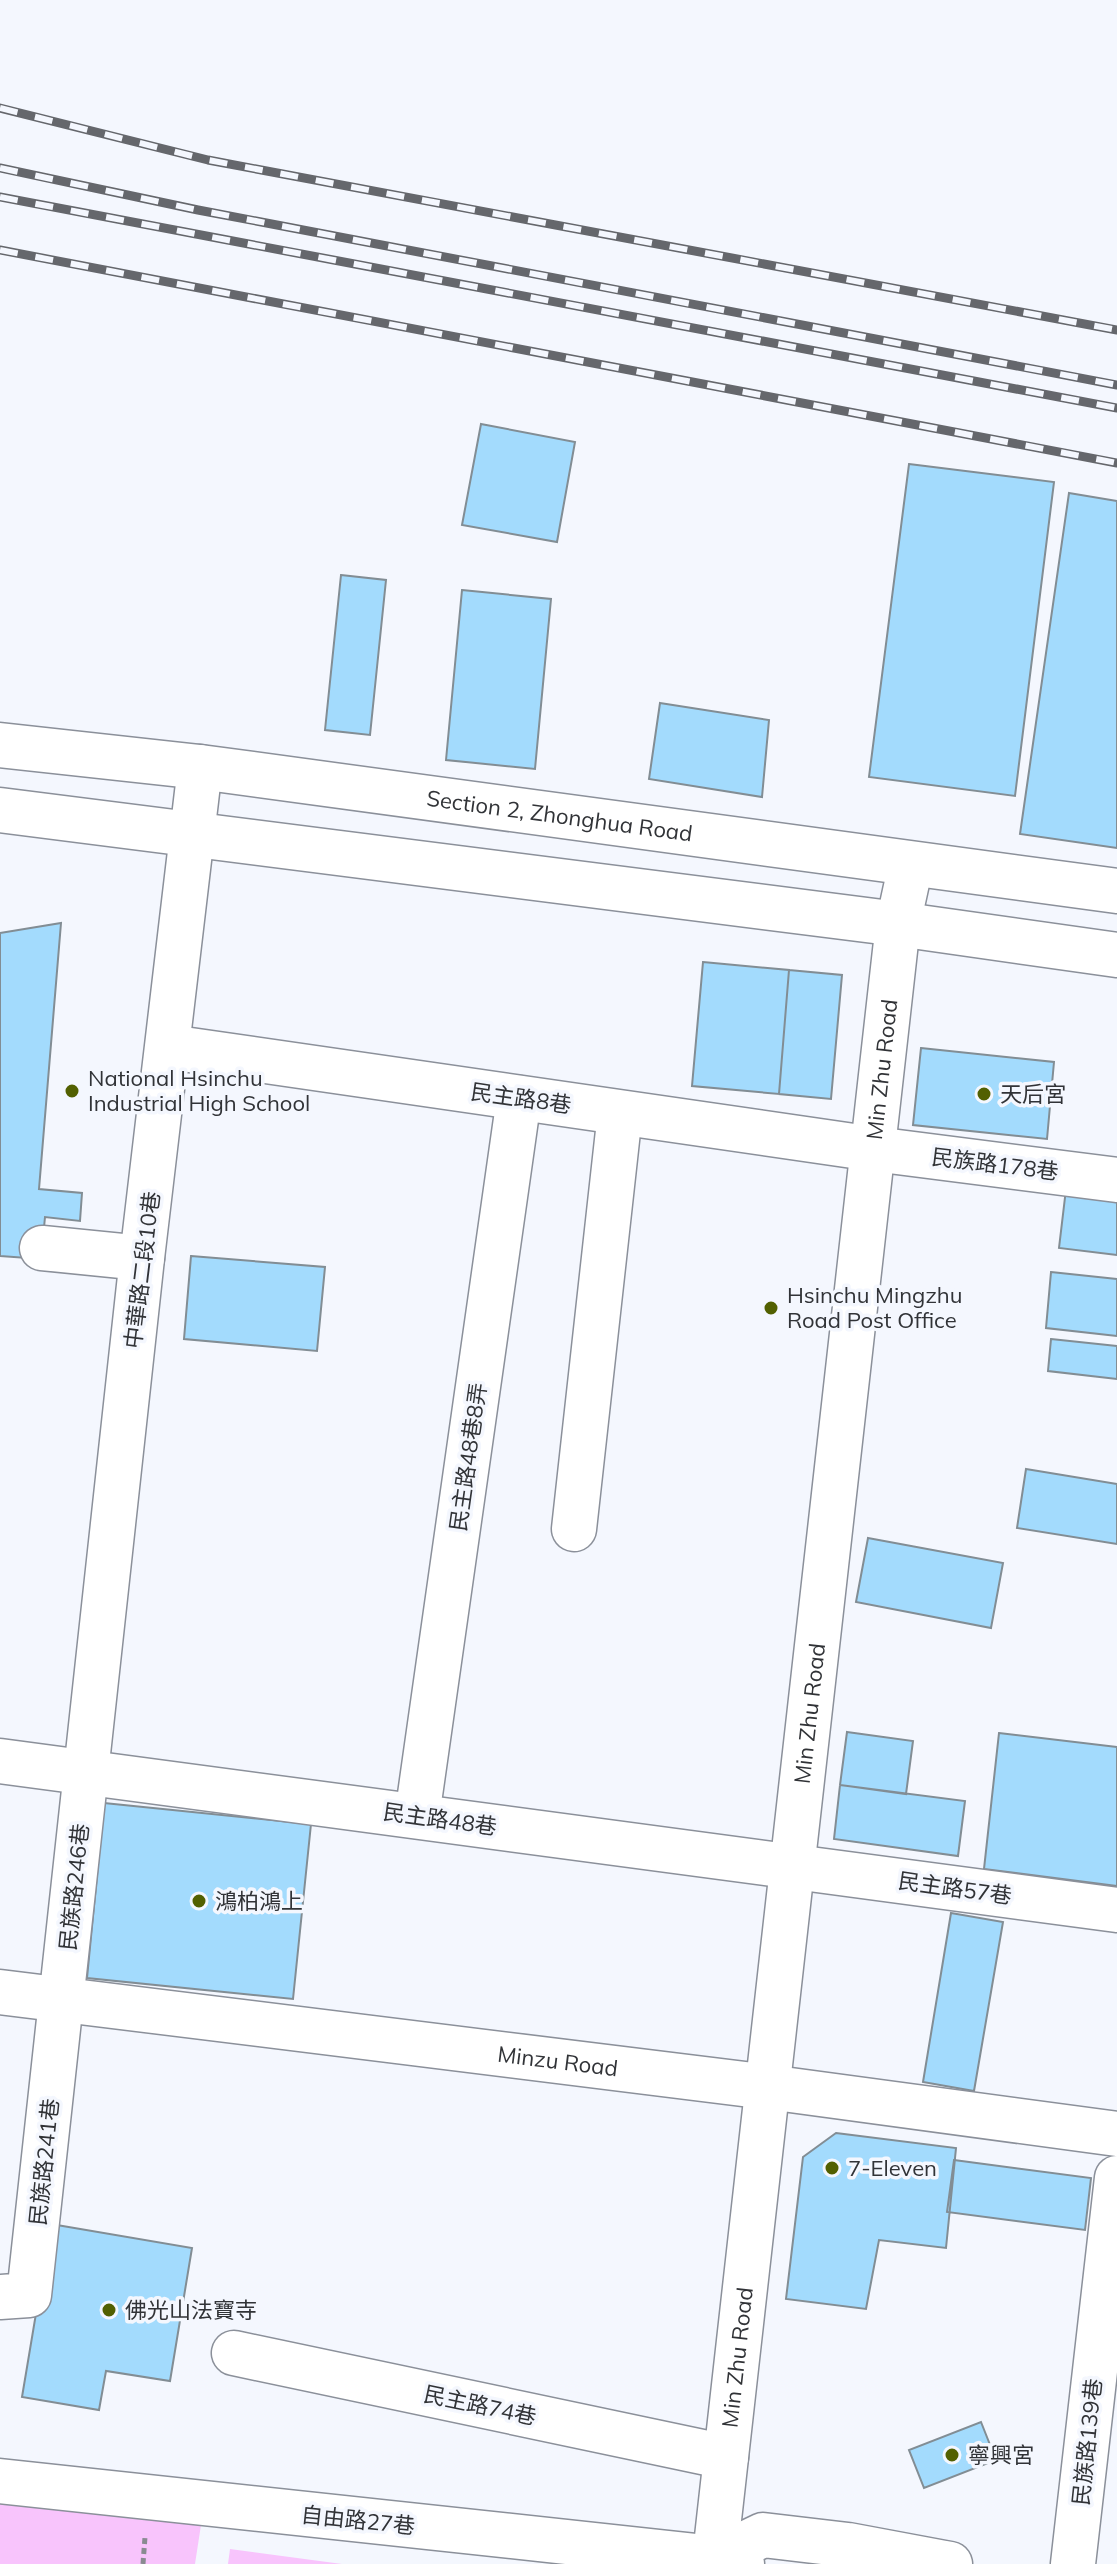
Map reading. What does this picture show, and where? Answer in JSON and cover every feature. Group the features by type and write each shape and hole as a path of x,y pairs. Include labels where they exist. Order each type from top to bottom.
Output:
{"street":[{"name":"Section 2, Zhonghua Road","path":"0,745 200,767 1117,891"},
{"name":"中華路二段10巷","path":"87,1773 142,1258 200,767"},
{"path":"0,810 898,924 1117,955"},
{"name":"Min Zhu Road","path":"725,2562 726,2457 898,924 911,864"},
{"name":"民主路8巷","path":"169,1047 874,1149"},
{"name":"民主路48巷8弄","path":"417,1816 519,1098"},
{"path":"574,1529 620,1113"},
{"name":"民族路178巷","path":"874,1149 1117,1180"},
{"path":"42,1248 142,1258"},
{"name":"民主路48巷","path":"0,1761 792,1866"},
{"name":"民族路246巷","path":"61,2001 87,1773"},
{"name":"民主路57巷","path":"792,1866 1117,1910"},
{"name":"Minzu Road","path":"0,1992 768,2087 1117,2134"},
{"name":"民族路241巷","path":"0,2297 29,2295 61,2001"},
{"name":"民族路139巷","path":"1073,2564 1107,2351 1117,2178"},
{"name":"民主路74巷","path":"234,2353 726,2457"},
{"name":"自由路27巷","path":"0,2481 725,2562"},
{"path":"725,2562 763,2535 848,2545 950,2564"}],"path":[{"path":"143,2564 145,2536"}],"shaded area":[{"path":"0,2504 201,2525 195,2564 0,2564"},
{"path":"230,2549 342,2564 228,2564"}],"building":[{"path":"481,424 575,442 557,542 462,525"},
{"path":"909,464 1054,482 1015,796 869,777"},
{"path":"1069,493 1117,501 1117,848 1020,834"},
{"path":"341,575 386,580 370,735 325,730"},
{"path":"462,590 551,599 535,769 446,760"},
{"path":"660,703 769,720 762,797 649,779"},
{"path":"61,923 39,1189 82,1193 80,1221 45,1217 41,1259 0,1256 0,933"},
{"path":"703,962 789,970 779,1094 692,1086"},
{"path":"789,970 842,975 831,1099 779,1094"},
{"name":"天后宮","path":"921,1048 1054,1062 1047,1139 913,1125"},
{"path":"1066,1189 1117,1195 1117,1255 1059,1248"},
{"path":"191,1256 325,1267 317,1351 184,1339"},
{"path":"1051,1272 1117,1279 1117,1336 1046,1328"},
{"path":"1051,1339 1117,1346 1117,1379 1048,1371"},
{"path":"1026,1469 1117,1484 1117,1544 1017,1528"},
{"path":"868,1538 1003,1563 991,1628 856,1602"},
{"path":"847,1732 913,1741 906,1794 840,1785"},
{"path":"999,1733 1117,1747 1117,1886 984,1869"},
{"path":"840,1785 965,1801 958,1856 834,1839"},
{"name":"鴻柏鴻上","path":"104,1803 311,1824 293,1999 87,1978"},
{"path":"951,1913 1003,1922 974,2091 923,2082"},
{"path":"836,2133 956,2148 946,2248 879,2240 866,2309 786,2299 803,2157"},
{"path":"954,2160 1091,2178 1085,2230 947,2212"},
{"name":"佛光山法寶寺","path":"51,2224 192,2248 170,2381 106,2371 99,2410 22,2397"},
{"name":"寧興宮","path":"981,2422 996,2460 924,2488 909,2450"}],"railway":[{"path":"0,108 208,160 1117,330"},
{"path":"0,168 198,210 1117,385"},
{"path":"0,197 1117,408"},
{"path":"0,250 1117,463"}],"place":[{"name":"National Hsinchu Industrial High School","path":"72,1091"},
{"name":"天后宮","path":"984,1094"},
{"name":"Hsinchu Mingzhu Road Post Office","path":"771,1308"},
{"name":"鴻柏鴻上","path":"199,1901"},
{"name":"7-Eleven","path":"832,2168"},
{"name":"佛光山法寶寺","path":"109,2310"},
{"name":"寧興宮","path":"952,2455"}]}
